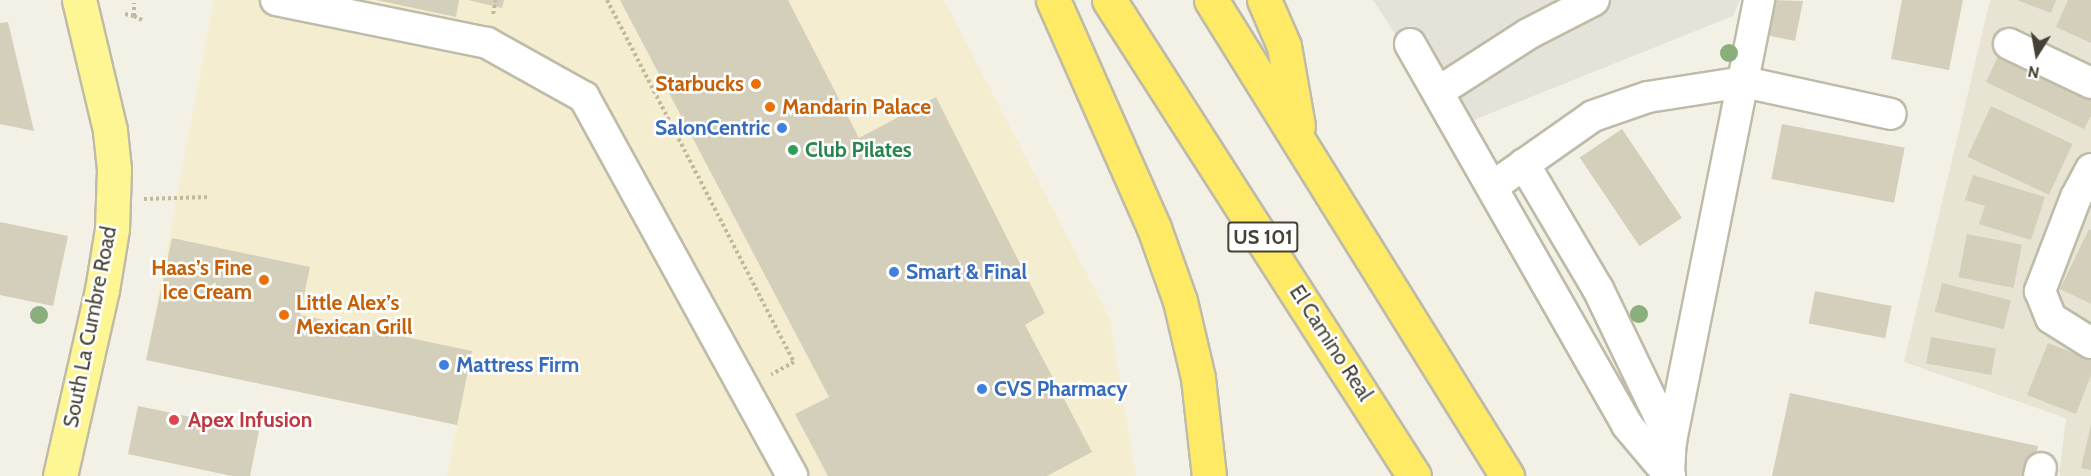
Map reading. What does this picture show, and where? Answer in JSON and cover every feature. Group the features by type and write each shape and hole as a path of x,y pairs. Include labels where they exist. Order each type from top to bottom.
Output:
{"highway":[{"path":"1053,0 1154,228 1180,301 1198,378 1209,476"},
{"name":"El Camino Real","path":"1109,0 1414,476"},
{"path":"1211,0 1507,476"},
{"path":"1264,0 1284,46 1301,142"}],"main road":[{"name":"South La Cumbre Road","path":"60,476 102,290 112,200 110,130 79,0"}],"street":[{"path":"276,0 487,43 584,97 792,476"},
{"path":"1438,92 1528,34 1594,0"},
{"path":"1670,475 1671,441 1744,82 1758,2"},
{"path":"1410,44 1627,425 1670,475"},
{"path":"2009,44 2091,83"},
{"path":"1492,188 1593,116 1648,97 1744,82 1891,114"},
{"path":"1524,164 1598,289 1671,441"},
{"path":"2091,169 2076,197 2040,291 2051,318 2091,343"}],"path":[{"path":"607,0 794,362 744,389"},
{"path":"134,3 134,16"},
{"path":"125,14 142,20"},
{"path":"112,200 209,197"}],"shaded area":[{"path":"214,0 944,0 1110,319 1136,476 447,476 457,425 146,360"},
{"path":"1373,0 1740,0 1733,16 1456,127"},
{"path":"1990,0 2091,0 2091,476 2059,476 2066,418 1904,362"}],"building":[{"path":"376,0 459,0 456,17"},
{"path":"468,0 504,0 502,8"},
{"path":"620,0 788,0 859,138 936,97 1045,313 1025,325 1092,452 1047,476 828,476 795,414 829,397"},
{"path":"1772,0 1803,1 1795,41 1766,35"},
{"path":"1902,0 1963,0 1949,70 1891,59"},
{"path":"2017,0 2056,0 2051,13"},
{"path":"2068,0 2091,0 2091,43 2056,27"},
{"path":"8,22 34,131 0,124 0,23"},
{"path":"2000,52 2091,96 2091,116 2084,129 1986,82"},
{"path":"1991,106 2073,144 2049,195 1967,157"},
{"path":"1782,124 1905,148 1894,203 1771,179"},
{"path":"1622,129 1682,218 1640,246 1580,158"},
{"path":"1973,175 2045,197 2031,240 1979,224 1985,206 1965,200"},
{"path":"0,222 68,236 53,306 0,295"},
{"path":"2089,229 2091,230 2091,304 2060,289"},
{"path":"1967,234 2022,245 2014,288 1959,277"},
{"path":"172,238 310,267 300,315 472,351 457,425 146,360"},
{"path":"1942,283 2011,300 2004,329 1935,312"},
{"path":"1815,291 1892,306 1885,338 1809,323"},
{"path":"1931,337 1996,348 1991,375 1926,364"},
{"path":"2048,343 2091,360 2091,375 2076,414 2027,395"},
{"path":"1790,393 2038,446 2032,476 1772,476"},
{"path":"138,406 259,431 250,476 232,476 128,454"},
{"path":"2091,424 2091,470 2081,468"}],"place":[{"name":"Starbucks","path":"756,84"},
{"name":"Mandarin Palace","path":"770,107"},
{"name":"SalonCentric","path":"782,128"},
{"name":"Club Pilates","path":"793,150"},
{"name":"Smart & Final","path":"894,272"},
{"name":"Haas’s Fine Ice Cream","path":"264,280"},
{"name":"Little Alex’s Mexican Grill","path":"284,315"},
{"name":"Mattress Firm","path":"444,365"},
{"name":"CVS Pharmacy","path":"982,389"},
{"name":"Apex Infusion","path":"174,420"}]}
